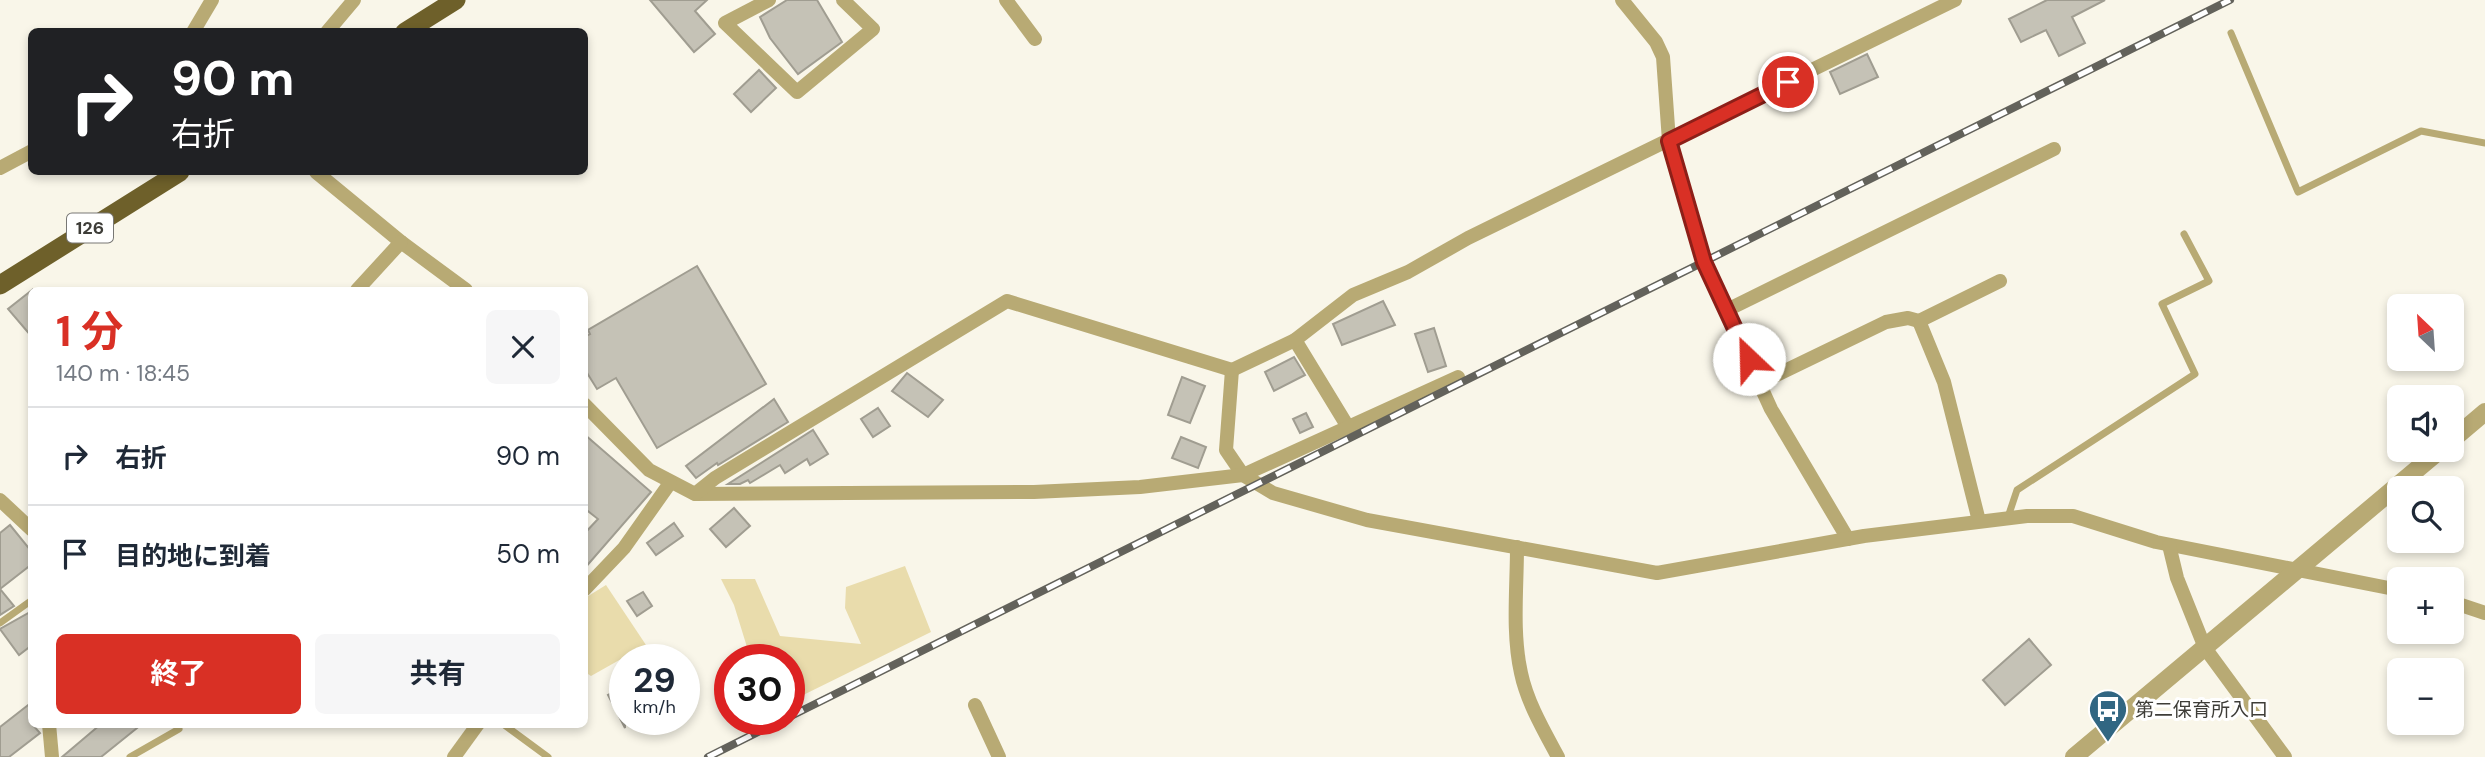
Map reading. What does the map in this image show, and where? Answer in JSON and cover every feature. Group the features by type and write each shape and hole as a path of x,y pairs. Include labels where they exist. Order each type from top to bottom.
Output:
{"highway":[{"path":"411,28 456,0"},
{"name":"126","path":"0,285 175,175"}],"street":[{"path":"195,28 212,0"},
{"path":"330,28 354,0"},
{"path":"769,0 725,23 797,92 873,29 843,0"},
{"path":"1006,0 1035,39"},
{"path":"1622,0 1656,42 1663,57 1669,141 1704,262 1771,409 1847,539"},
{"path":"695,494 715,478 1007,302 1232,370 1295,340 1353,295 1408,272 1468,238 1955,0"},
{"path":"1727,310 2054,149"},
{"path":"0,168 28,153"},
{"path":"320,175 401,242 462,287"},
{"path":"360,287 401,242"},
{"path":"1760,383 1886,322 1908,318 1919,321 2000,281"},
{"path":"1919,321 1944,382 1979,521"},
{"path":"1295,340 1348,427"},
{"path":"1232,370 1226,450 1243,475 1273,493 1367,520 1657,573 1847,539 1979,521 2008,518 2089,519 2169,545 2387,588"},
{"path":"588,408 649,470 695,494 1034,492 1140,487 1243,475 1458,377"},
{"path":"2464,430 2485,412"},
{"path":"2074,757 2426,462"},
{"path":"588,586 624,548 670,483"},
{"path":"0,500 28,526"},
{"path":"2169,545 2177,578 2205,648 2285,757"},
{"path":"1517,547 1518,651 1521,675 1541,726 1558,757"},
{"path":"2464,606 2485,613"},
{"path":"975,705 999,757"},
{"path":"49,728 52,757"},
{"path":"454,757 475,728"}],"lane":[{"path":"2231,33 2298,192 2421,131 2485,143"},
{"path":"2008,518 2017,490 2195,374 2162,304 2209,281 2184,234"},
{"path":"0,624 28,603"},
{"path":"508,728 548,757"},
{"path":"130,757 179,729"}],"shaded area":[{"path":"905,566 931,632 805,694 805,644 746,644 734,605 721,579 755,579 780,636 861,644 845,608 846,587"},
{"path":"606,585 645,644 609,644 609,666 591,676 588,674 588,596"}],"building":[{"path":"650,0 707,0 695,11 715,34 694,52"},
{"path":"787,0 817,0 842,42 798,74 770,38 760,17"},
{"path":"2047,0 2105,0 2072,17 2085,43 2059,56 2046,30 2021,42 2009,19"},
{"path":"1867,54 1878,77 1840,94 1830,72"},
{"path":"759,70 776,88 751,112 734,94"},
{"path":"697,266 766,384 657,448 616,378 597,389 588,374 588,330"},
{"path":"28,293 28,332 8,309"},
{"path":"1383,301 1395,325 1342,345 1333,324"},
{"path":"1434,328 1446,366 1428,372 1415,334"},
{"path":"1294,357 1305,375 1274,391 1265,372"},
{"path":"907,373 943,400 928,417 892,391"},
{"path":"1182,377 1205,386 1190,423 1168,415"},
{"path":"774,399 788,422 696,478 686,466"},
{"path":"878,408 890,426 873,437 861,419"},
{"path":"1306,413 1313,427 1300,433 1293,419"},
{"path":"813,430 828,454 810,465 807,459 785,473 780,465 750,483 748,480 740,484 728,484"},
{"path":"588,437 651,492 588,564 588,530 598,519 588,511"},
{"path":"1181,437 1206,447 1198,468 1172,458"},
{"path":"734,508 750,526 726,547 710,529"},
{"path":"674,523 683,536 656,555 647,543"},
{"path":"10,525 28,547 28,567 0,589 0,533"},
{"path":"0,589 14,606 0,615"},
{"path":"643,592 652,606 637,616 627,601"},
{"path":"28,613 28,648 19,655 0,629"},
{"path":"2029,639 2051,665 2005,705 1983,680"},
{"path":"28,705 28,728 36,728 40,733 9,757 0,757 0,727"},
{"path":"96,728 137,728 101,757 62,757"}],"railway":[{"path":"805,709 2230,0"},
{"path":"708,757 752,735"}],"place":[{"name":"第二保育所入口","path":"2108,743"}],"route":[{"path":"1749,359 1704,262 1669,141 1788,82"}]}
